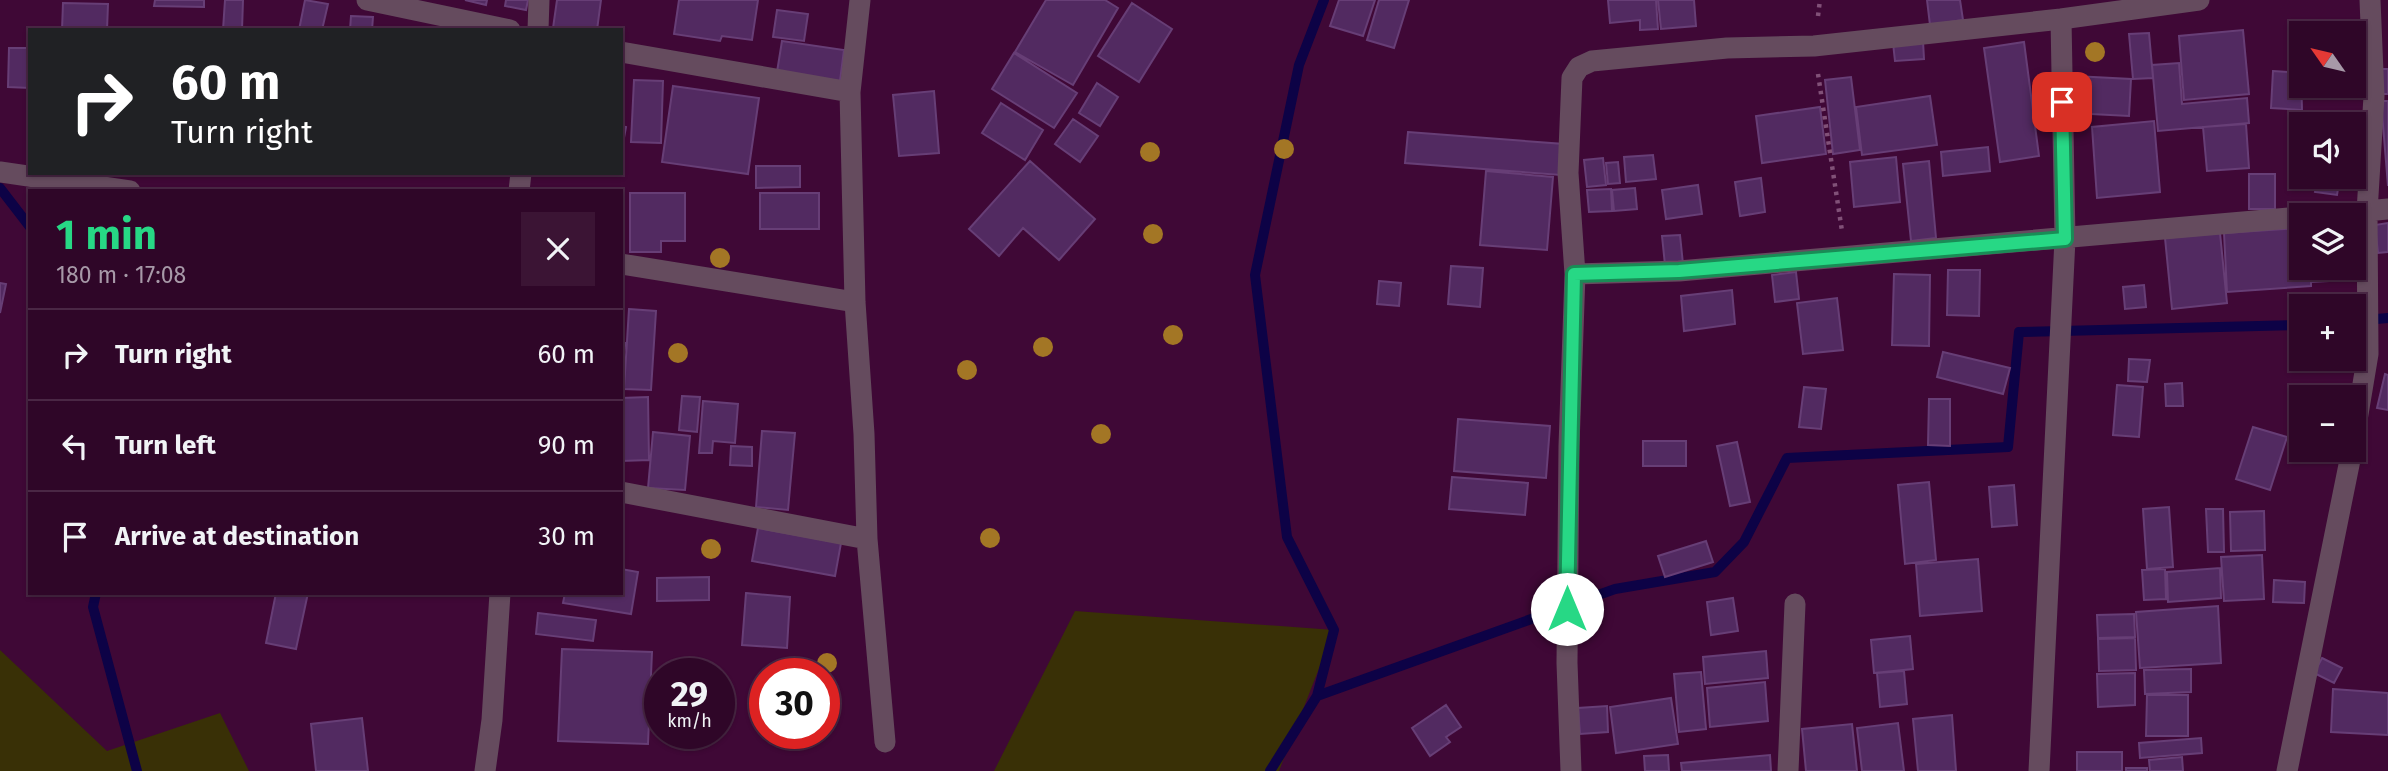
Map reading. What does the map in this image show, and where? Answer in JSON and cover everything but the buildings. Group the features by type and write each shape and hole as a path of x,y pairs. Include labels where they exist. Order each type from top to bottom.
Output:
{"street":[{"path":"367,0 500,28"},
{"path":"538,28 539,0"},
{"path":"860,0 850,92 855,302 864,434 867,539 885,742"},
{"path":"1571,771 1567,663 1574,274 1568,173 1572,78 1579,67 1592,61 1727,48 1814,46 2061,19 2199,0"},
{"path":"2363,385 2368,354 2367,212 2374,96 2370,0"},
{"path":"2039,771 2065,239 2061,19"},
{"path":"623,52 850,92"},
{"path":"0,172 116,189"},
{"path":"2367,212 2388,209"},
{"path":"1574,274 1679,271 2289,218"},
{"path":"623,264 855,302"},
{"path":"2287,771 2350,462"},
{"path":"623,492 867,539"},
{"path":"485,771 500,595"},
{"path":"1788,771 1796,604"}],"path":[{"path":"1820,0 1814,46 1846,256"}],"shaded area":[{"path":"1075,611 1334,630 1279,771 994,771"},
{"path":"0,650 107,751 220,713 249,771 0,771"}],"waterway":[{"path":"1270,771 1317,696 1334,630 1287,537 1255,275 1299,65 1324,0"},
{"path":"0,188 28,224"},
{"path":"2366,320 2388,318"},
{"path":"1317,696 1615,589 1715,572 1744,542 1787,458 2008,447 2019,332 2289,325"},
{"path":"96,595 93,607 137,771"}],"route":[{"path":"1567,609 1574,274 1679,271 2065,239 2062,102"}]}
